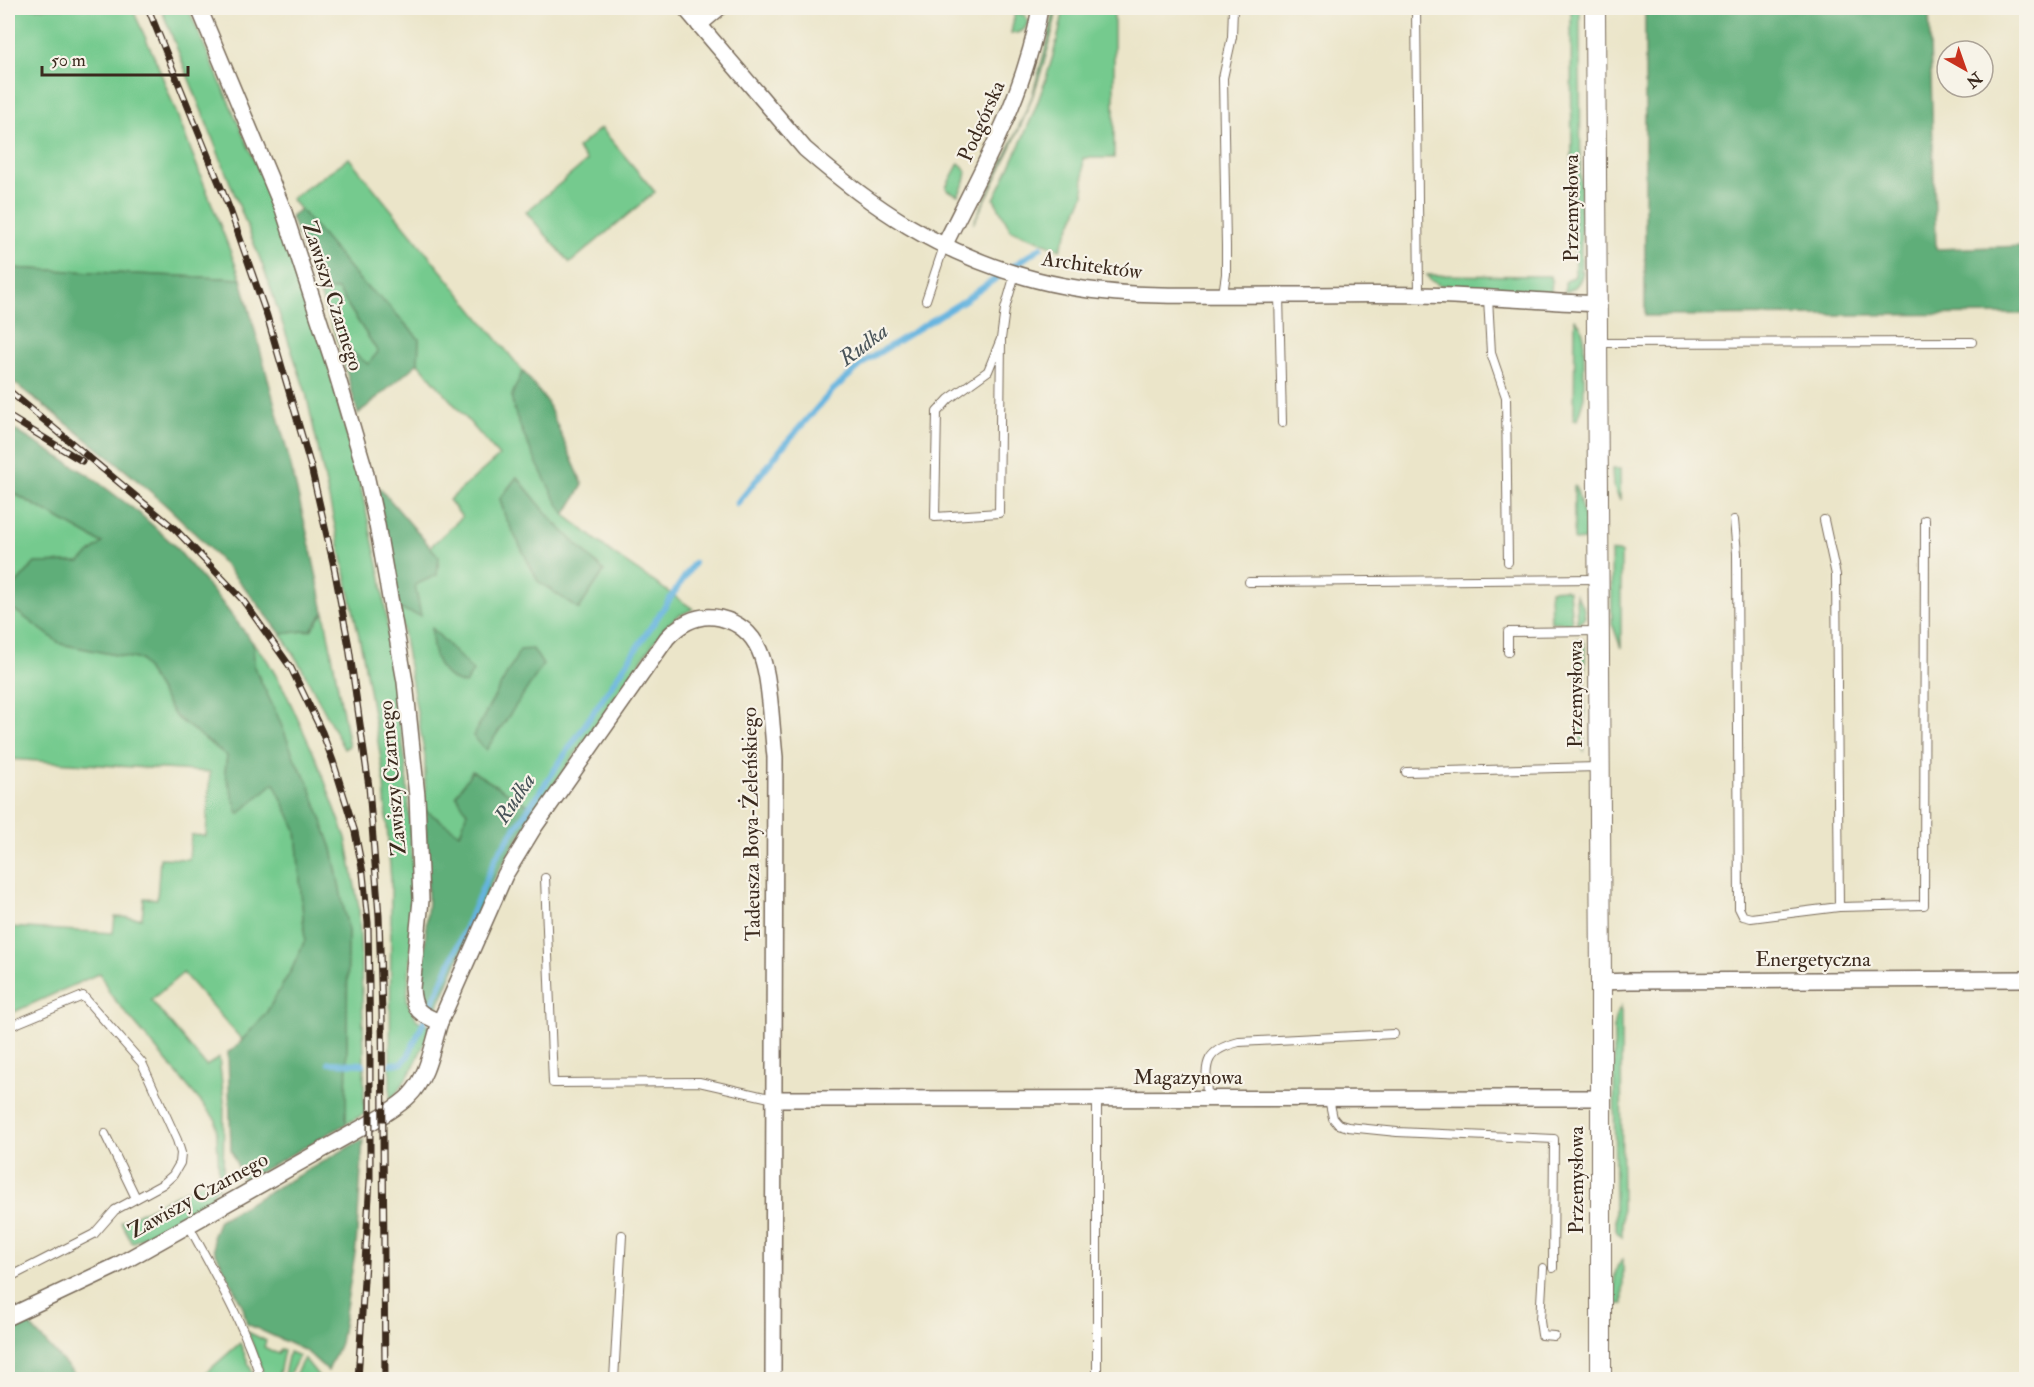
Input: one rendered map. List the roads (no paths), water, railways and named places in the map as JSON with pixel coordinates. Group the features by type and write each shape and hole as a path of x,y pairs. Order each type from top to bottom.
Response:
{"street":[{"name":"Zawiszy Czarnego","path":"8,1317 116,1266 370,1123 408,1097 423,1076 438,1021 420,1014 412,1000 421,900 417,796 405,682 365,470 334,364 267,167 198,8"},
{"name":"Architektów","path":"685,8 805,149 885,212 914,231 994,267 1071,287 1120,293 1419,295 1596,304"},
{"path":"699,25 719,8"},
{"name":"Podgórska","path":"944,246 997,142 1012,106 1025,73 1036,34 1040,8"},
{"name":"Przemysłowa","path":"1595,8 1601,1380"},
{"name":"Tadeusza Boya-Żeleńskiego","path":"438,1021 505,875 533,829 667,638 685,622 707,616 733,623 751,637 765,662 775,758 773,1380"},
{"name":"Energetyczna","path":"1601,982 2026,979"},
{"name":"Magazynowa","path":"775,1099 1600,1098"}],"lane":[{"path":"1223,294 1226,255 1223,78 1232,37 1233,8"},
{"path":"1416,8 1419,295"},
{"path":"926,300 944,246"},
{"path":"1001,339 988,371 949,399 937,412 935,517 999,513 1001,339 1005,309 1022,276"},
{"path":"1279,294 1282,423"},
{"path":"1488,298 1491,353 1506,397 1508,562"},
{"path":"1596,343 1972,342"},
{"path":"1734,520 1737,553 1739,908 1743,916 1751,918 1839,907 1924,905 1925,520"},
{"path":"1824,520 1836,575 1839,907"},
{"path":"1249,582 1598,579"},
{"path":"1508,652 1508,632 1598,631"},
{"path":"1406,772 1599,767"},
{"path":"545,878 553,1083 699,1082 775,1099"},
{"path":"8,1027 84,996 142,1063 181,1153 180,1163 173,1175 163,1184 115,1210 94,1234 8,1278"},
{"path":"1207,1098 1206,1073 1209,1061 1212,1054 1223,1046 1239,1041 1394,1034"},
{"path":"1097,1098 1097,1380"},
{"path":"1329,1099 1333,1118 1338,1124 1348,1127 1397,1132 1554,1139 1553,1268"},
{"path":"105,1134 136,1198"},
{"path":"188,1224 242,1326 253,1351 261,1380"},
{"path":"614,1380 622,1235"},
{"path":"1543,1268 1540,1321 1542,1335 1554,1336"}],"waterway":[{"name":"Rudka","path":"737,504 785,444 833,390 867,360 965,300 1041,247"},
{"name":"Rudka","path":"391,1064 402,1063 408,1056 496,857 694,563"},
{"name":"Rudka","path":"329,1063 363,1064"}],"railway":[{"path":"148,8 230,210 267,316 311,467 333,562 349,647 369,787 379,916 385,1380"},
{"path":"8,390 175,529 242,599 291,668 322,732 333,761 355,832 363,873 368,923 370,1179 358,1380"},
{"path":"8,416 82,461"}]}
